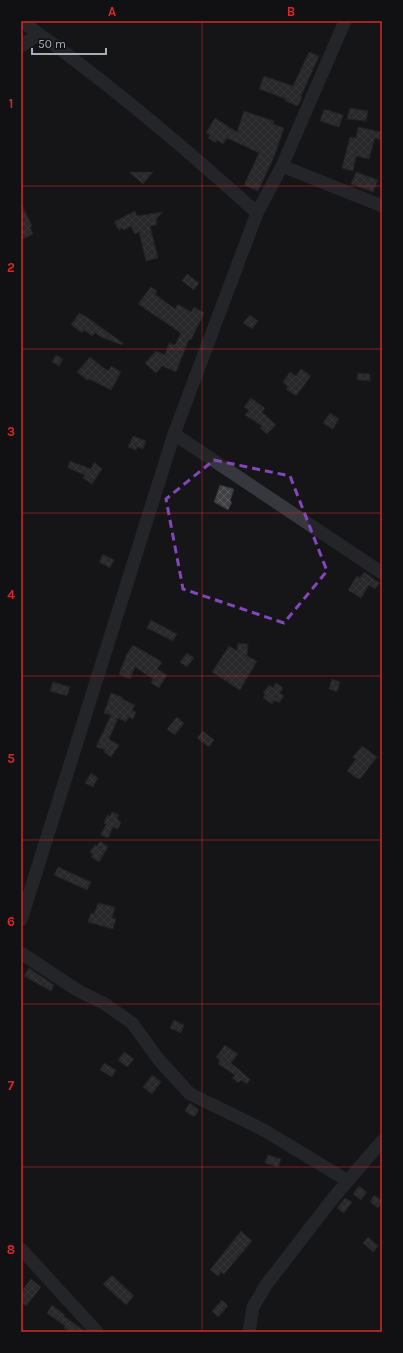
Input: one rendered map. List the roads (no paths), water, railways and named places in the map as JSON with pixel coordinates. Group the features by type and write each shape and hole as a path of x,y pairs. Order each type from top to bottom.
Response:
{"street":[{"path":"21,21 85,68 191,154 257,213"},
{"path":"21,920 174,434 257,213 282,166 345,21"},
{"path":"21,46 40,34"},
{"path":"282,166 382,206"},
{"path":"174,434 382,573"},
{"path":"21,953 77,990 105,1004 132,1023 159,1060 190,1094 262,1128 348,1181"},
{"path":"249,1332 253,1307 266,1285 348,1181 382,1141"},
{"path":"21,1249 96,1332"}]}
